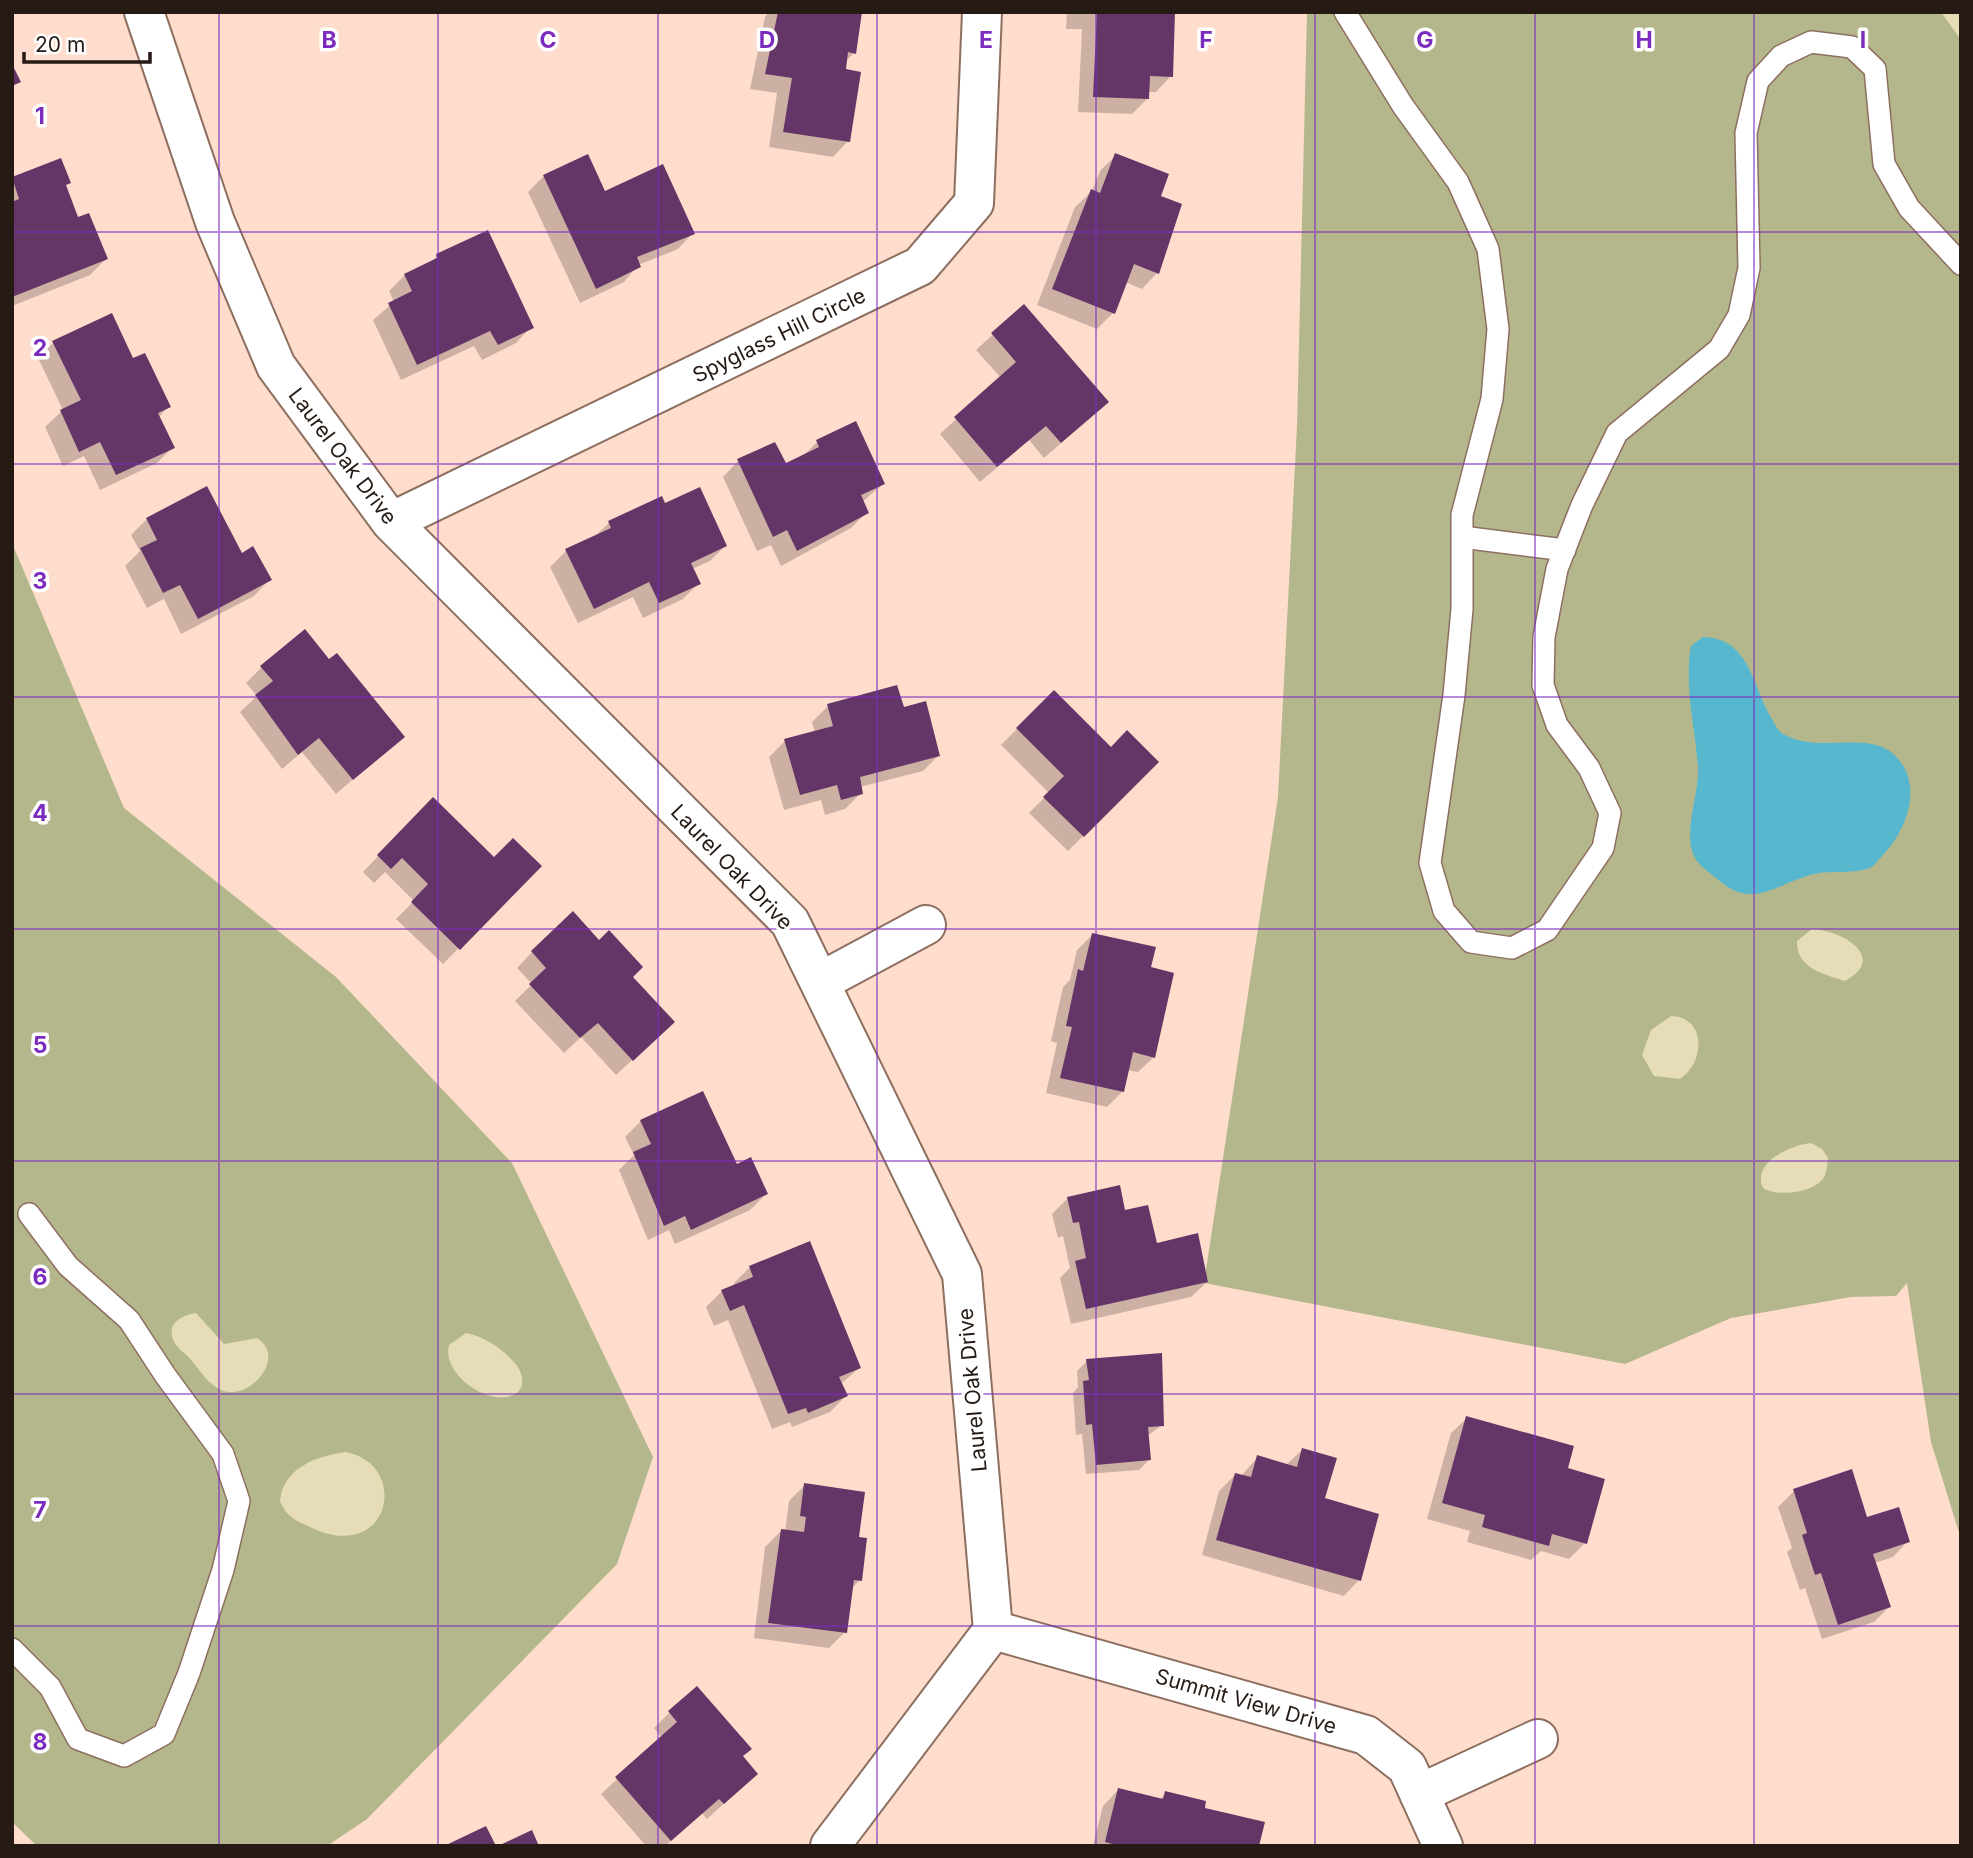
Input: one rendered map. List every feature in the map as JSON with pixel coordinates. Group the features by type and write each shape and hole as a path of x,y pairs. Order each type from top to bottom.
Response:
{"street":[{"name":"Laurel Oak Drive","path":"144,12 215,222 276,366 391,522 790,922 962,1274 993,1630"},
{"name":"Spyglass Hill Circle","path":"391,522 920,266 974,204 982,12"},
{"path":"820,982 926,925"},
{"path":"830,1846 993,1630"},
{"name":"Summit View Drive","path":"993,1630 1366,1735 1407,1767 1443,1846"},
{"path":"1419,1794 1538,1739"}],"lane":[{"path":"1345,12 1403,106 1458,182 1488,249 1498,329 1492,400 1462,515 1462,609 1457,670 1430,863 1444,911 1471,942 1512,948 1547,930 1602,848 1610,813 1589,768 1557,725 1543,685 1544,636 1557,569 1582,505 1617,433 1719,349 1739,315 1749,268 1746,133 1758,81 1781,56 1811,42 1852,47 1875,69 1884,164 1909,208 1961,264"},
{"path":"1462,537 1565,550"},
{"path":"12,1648 50,1687 78,1739 124,1756 164,1734 189,1673 223,1570 239,1501 223,1454 165,1375 129,1320 68,1266 29,1214"}],"green space":[{"path":"1307,12 1961,12 1961,1539 1931,1442 1907,1283 1896,1296 1851,1297 1731,1318 1625,1364 1204,1283 1278,797 1297,426"},
{"path":"12,543 124,808 336,977 512,1163 653,1457 617,1564 367,1819 327,1846 37,1846 12,1822"}],"sand":[{"path":"1941,12 1961,12 1961,40"},
{"path":"1812,929 1836,934 1856,946 1862,954 1862,963 1857,972 1845,981 1806,964 1801,958 1797,941"},
{"path":"1671,1016 1683,1018 1691,1024 1698,1042 1694,1063 1680,1079 1654,1076 1642,1055 1651,1030"},
{"path":"1811,1143 1822,1149 1828,1158 1822,1180 1802,1191 1784,1193 1763,1188 1763,1170 1775,1156"},
{"path":"196,1313 224,1344 257,1338 266,1347 266,1367 251,1385 241,1391 219,1389 175,1343 172,1331 175,1323 182,1317"},
{"path":"466,1333 492,1343 513,1361 522,1377 518,1392 506,1397 485,1394 457,1374 448,1355 449,1345"},
{"path":"346,1452 366,1460 379,1474 384,1491 383,1508 374,1523 359,1533 339,1536 312,1528 289,1515 280,1501 282,1490 294,1472 323,1457"}],"water":[{"path":"1703,637 1719,639 1740,655 1748,666 1772,719 1783,734 1815,743 1875,745 1888,750 1899,760 1910,784 1908,810 1898,835 1871,867 1814,874 1753,894 1729,888 1697,861 1690,840 1698,767 1689,661 1691,646"}],"building":[{"path":"778,12 862,12 856,54 848,52 846,69 861,72 850,142 783,132 792,78 765,74"},
{"path":"1097,12 1175,12 1173,77 1150,76 1149,99 1093,97"},
{"path":"12,64 21,82 12,86"},
{"path":"1115,153 1169,174 1161,196 1182,204 1159,274 1134,264 1115,314 1052,289 1091,189 1100,193"},
{"path":"588,154 605,191 663,164 695,234 637,257 641,267 596,289 543,175"},
{"path":"61,158 71,183 66,185 78,217 89,213 108,259 12,297 12,202 19,199 12,177"},
{"path":"488,230 534,328 498,345 490,331 417,365 388,303 412,291 404,274 437,258 436,254"},
{"path":"1024,304 1109,402 1061,443 1046,426 997,467 954,417 1016,362 991,333"},
{"path":"112,313 133,358 145,353 171,407 158,413 175,448 116,475 100,442 79,452 60,410 81,400 52,341"},
{"path":"856,421 885,484 861,495 869,513 797,551 787,530 773,537 737,459 775,442 786,463 819,447 816,440"},
{"path":"207,486 242,553 253,546 272,580 198,619 180,585 163,593 140,548 157,540 146,518"},
{"path":"700,487 727,546 691,563 701,584 659,603 649,582 594,609 565,549 611,528 608,521 662,496 665,503"},
{"path":"305,629 329,659 337,653 405,737 353,780 319,738 298,755 255,695 273,681 260,666"},
{"path":"897,685 904,707 926,701 940,756 860,777 863,794 841,800 837,785 800,795 784,739 833,726 827,704"},
{"path":"1054,690 1111,747 1127,730 1159,762 1084,837 1043,797 1064,776 1016,728"},
{"path":"433,797 494,857 513,838 542,866 460,950 411,902 428,884 402,858 391,869 377,855"},
{"path":"573,911 599,940 609,930 643,967 633,977 675,1022 633,1061 598,1023 580,1038 529,984 546,968 531,951"},
{"path":"1092,933 1156,947 1151,967 1174,973 1155,1058 1133,1052 1124,1092 1060,1078 1072,1027 1066,1026 1078,969 1083,971"},
{"path":"703,1091 737,1164 751,1157 768,1194 691,1230 685,1216 664,1226 633,1152 651,1144 640,1120"},
{"path":"1120,1185 1125,1210 1148,1205 1157,1243 1198,1233 1208,1282 1086,1309 1075,1261 1086,1258 1079,1222 1073,1223 1067,1197"},
{"path":"810,1241 861,1368 839,1377 848,1396 808,1413 806,1408 788,1414 744,1305 730,1311 721,1290 753,1277 749,1266"},
{"path":"1162,1353 1164,1426 1148,1427 1151,1460 1096,1465 1092,1424 1086,1425 1083,1381 1089,1380 1086,1359"},
{"path":"1466,1416 1574,1446 1568,1468 1605,1479 1587,1544 1552,1534 1549,1546 1482,1527 1485,1515 1442,1503"},
{"path":"1302,1448 1337,1458 1325,1498 1379,1514 1361,1581 1216,1540 1235,1473 1251,1477 1257,1455 1297,1467"},
{"path":"1852,1469 1867,1517 1899,1507 1910,1542 1873,1554 1891,1607 1838,1625 1821,1573 1815,1575 1802,1535 1807,1533 1793,1489"},
{"path":"804,1483 865,1492 859,1537 867,1538 862,1581 854,1580 847,1633 768,1623 781,1529 804,1532 806,1517 800,1516"},
{"path":"697,1686 752,1749 743,1756 758,1774 724,1804 719,1799 671,1841 615,1777 677,1722 668,1711"},
{"path":"1118,1788 1163,1799 1165,1791 1206,1801 1205,1808 1265,1822 1259,1846 1120,1846 1105,1842"},
{"path":"486,1826 496,1846 444,1846"},
{"path":"532,1830 539,1846 498,1846"}]}
